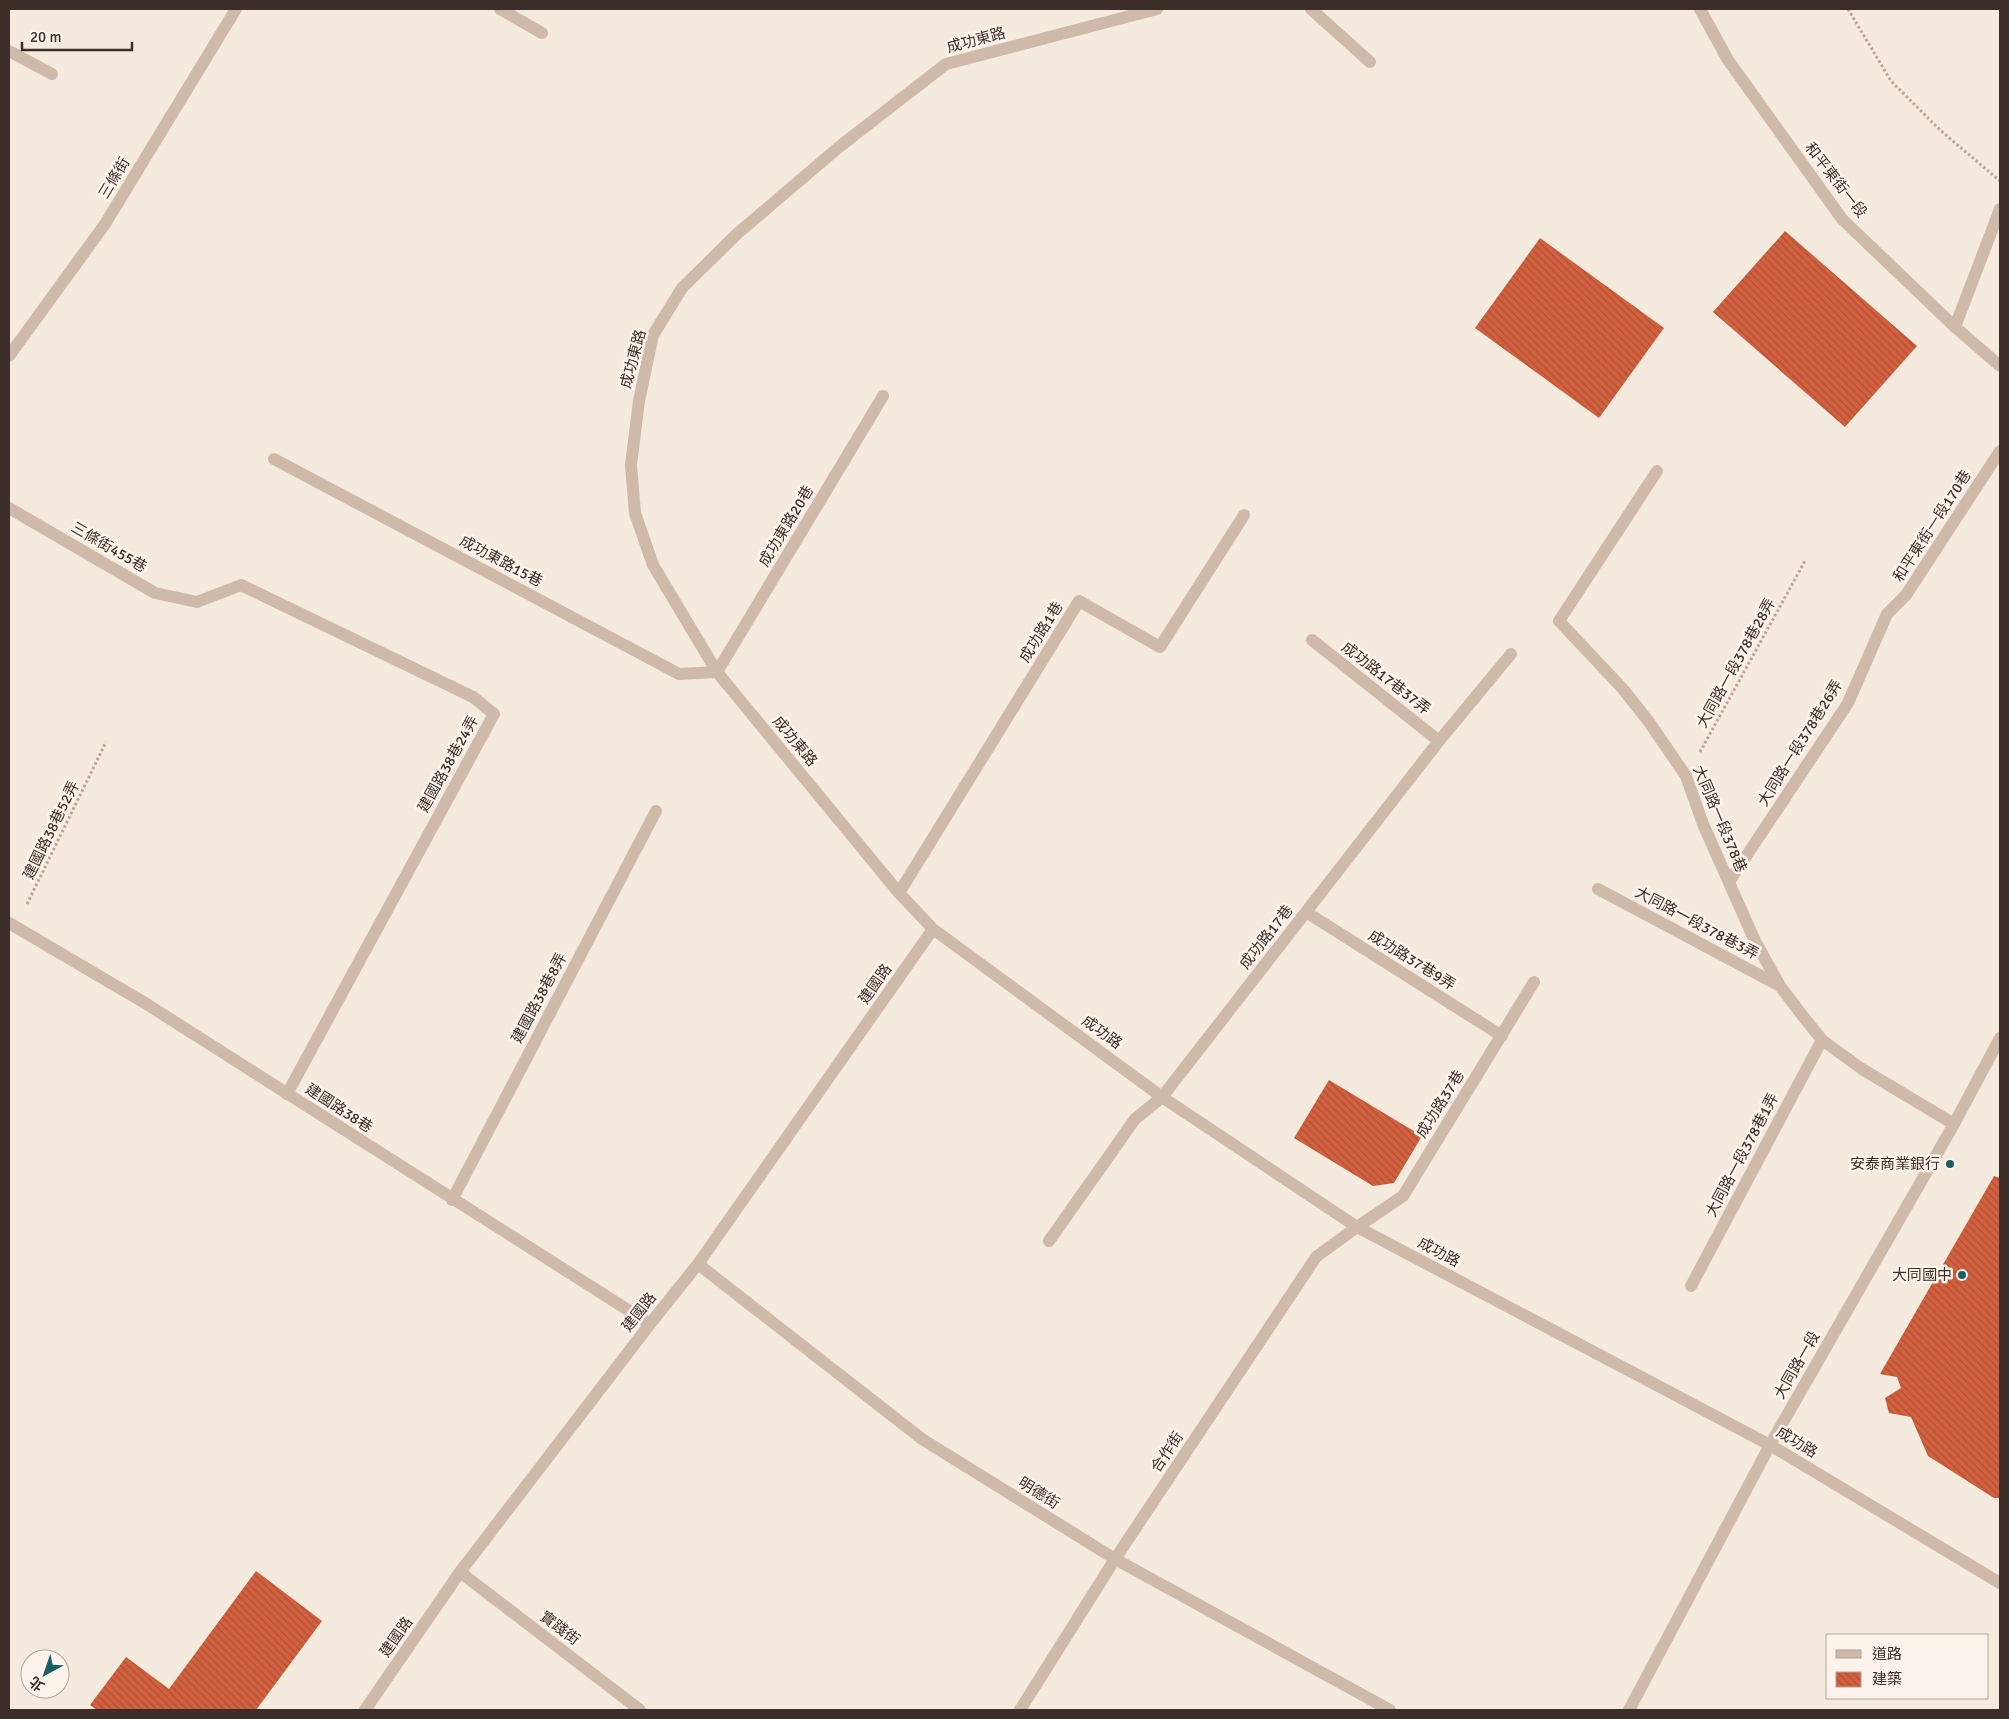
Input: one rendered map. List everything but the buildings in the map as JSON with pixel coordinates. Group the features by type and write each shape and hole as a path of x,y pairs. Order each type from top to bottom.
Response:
{"street":[{"name":"三條街","path":"9,356 105,224 236,9"},
{"path":"500,9 542,34"},
{"name":"成功東路","path":"899,893 717,672 653,565 635,513 631,465 639,401 654,334 682,288 738,233 839,146 946,64 1157,9"},
{"path":"1310,9 1370,62"},
{"name":"和平東街一段","path":"1700,9 1728,60 1842,219 1955,327 2000,366"},
{"path":"9,51 52,74"},
{"path":"1955,327 2000,210"},
{"name":"成功東路20巷","path":"717,672 883,396"},
{"name":"和平東街一段170巷","path":"1887,614 1906,595 2000,451"},
{"name":"成功東路15巷","path":"274,459 680,674 717,672"},
{"name":"大同路一段378巷","path":"1657,471 1559,620 1623,689 1649,722 1686,776 1703,824 1756,941 1780,986 1822,1040 1862,1069 1954,1124"},
{"name":"三條街455巷","path":"9,508 155,593 197,602"},
{"name":"成功路1巷","path":"899,893 1079,601 1160,648 1244,515"},
{"name":"建國路38巷24弄","path":"197,602 240,585 473,696 494,714 287,1094"},
{"name":"大同路一段378巷26弄","path":"1729,882 1848,703 1887,614"},
{"name":"成功路17巷37弄","path":"1312,640 1439,741"},
{"name":"成功路17巷","path":"1049,1241 1135,1119 1162,1097 1439,741 1511,654"},
{"name":"建國路38巷8弄","path":"452,1200 656,811"},
{"name":"大同路一段378巷3弄","path":"1598,889 1780,986"},
{"name":"成功路","path":"899,893 933,929 1162,1097 1357,1227 1770,1445 2000,1583"},
{"name":"成功路37巷9弄","path":"1306,912 1502,1036"},
{"name":"建國路38巷","path":"12,925 145,1003 452,1200 650,1324"},
{"name":"建國路","path":"365,1710 460,1572 698,1264 933,929"},
{"name":"成功路37巷","path":"1357,1227 1403,1196 1534,982"},
{"name":"大同路一段","path":"1628,1710 1770,1445 1954,1124 2000,1038"},
{"name":"大同路一段378巷1弄","path":"1691,1286 1822,1040"},
{"name":"合作街","path":"1020,1710 1115,1559 1316,1257 1357,1227"},
{"name":"明德街","path":"698,1264 922,1439 1115,1559 1390,1710"},
{"name":"實踐街","path":"460,1572 640,1710"}],"path":[{"path":"1848,9 1890,81 1940,130 2000,180"},
{"name":"大同路一段378巷28弄","path":"1686,776 1805,561"},
{"name":"建國路38巷52弄","path":"12,925 106,742"}],"place":[{"name":"安泰商業銀行","path":"1950,1164"},
{"name":"大同國中","path":"1962,1275"}]}
